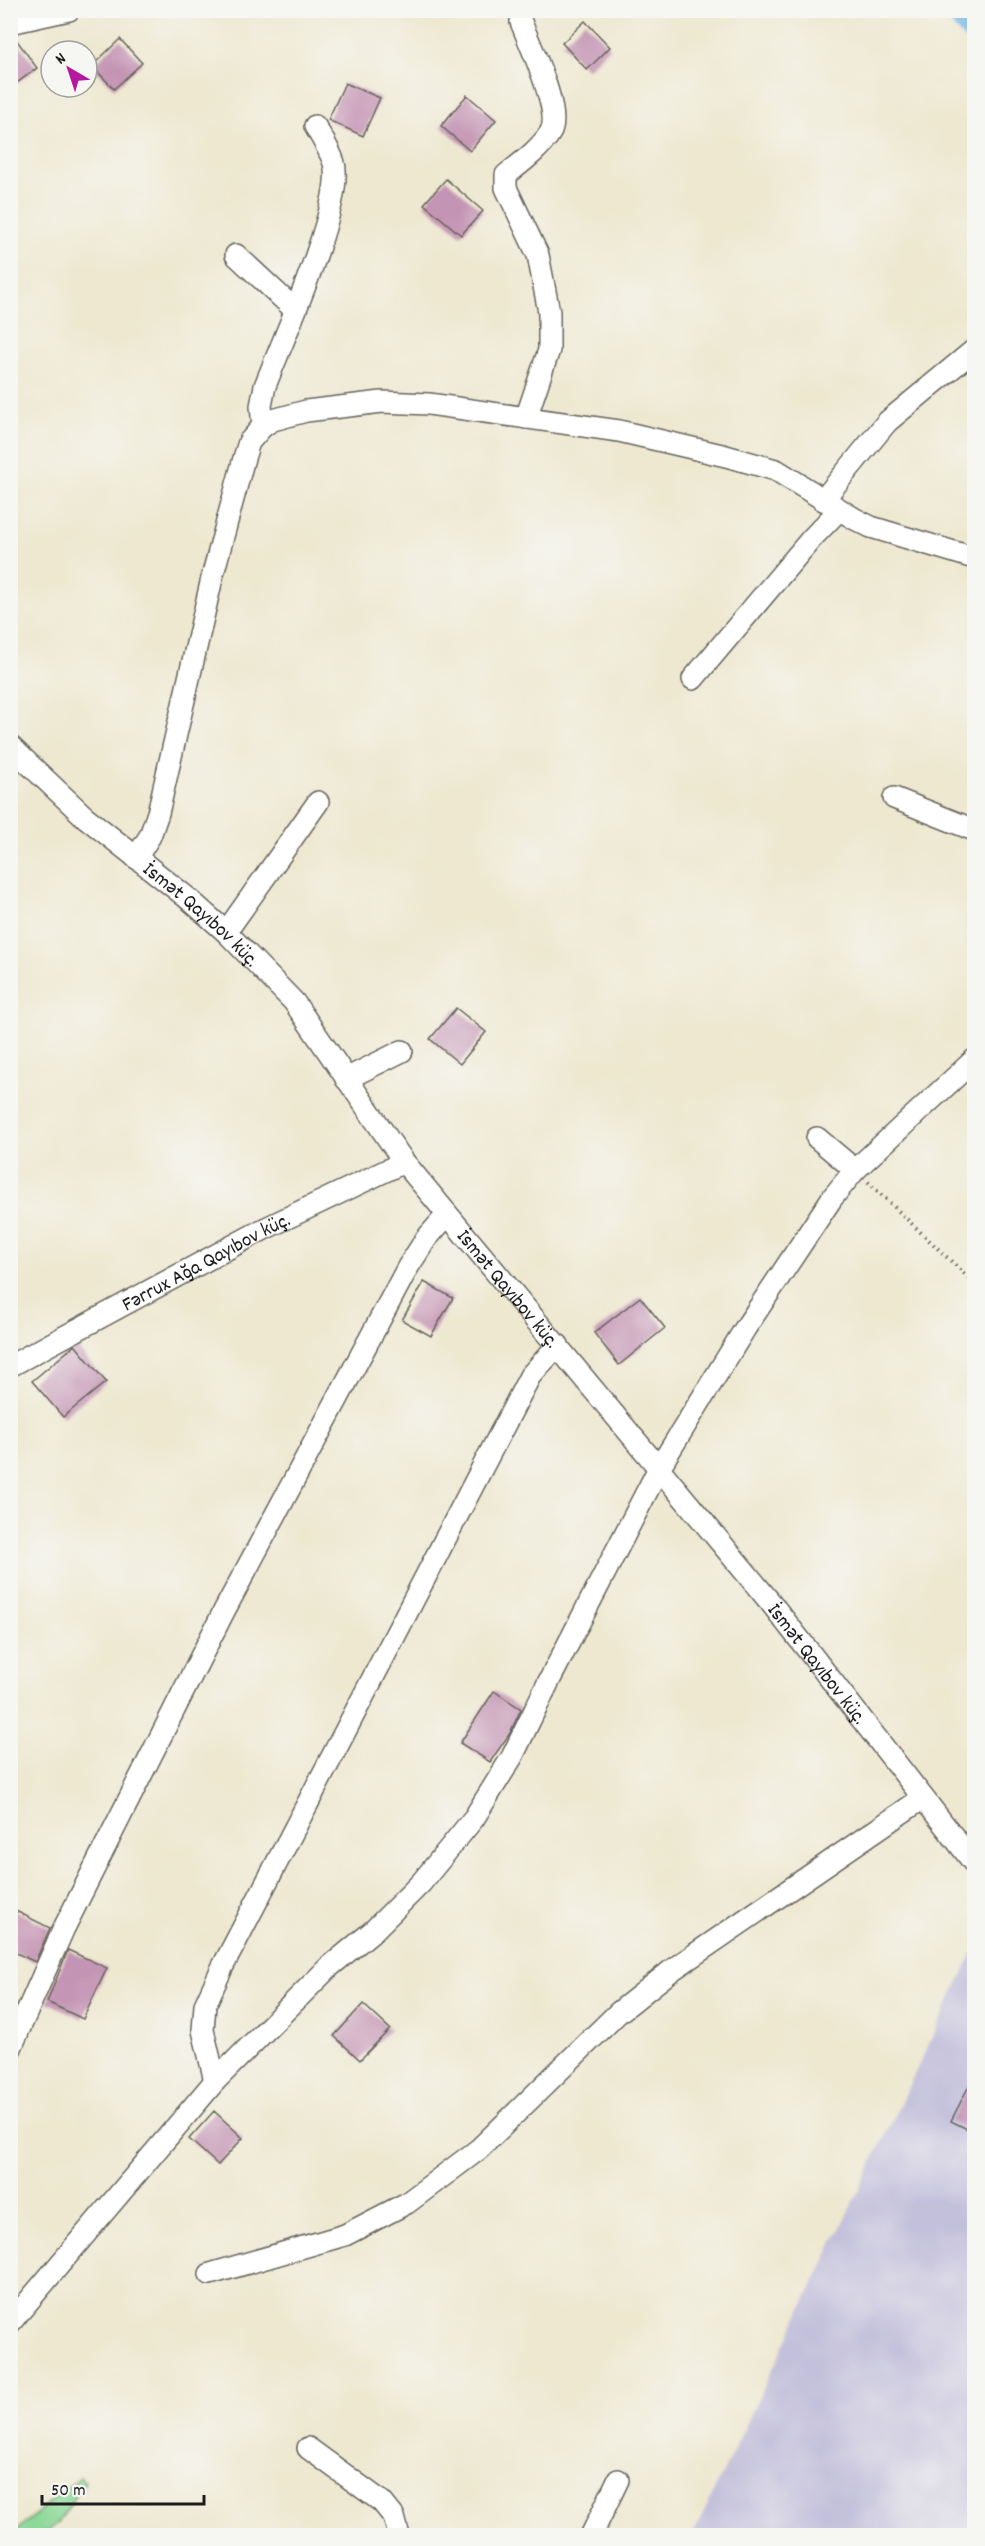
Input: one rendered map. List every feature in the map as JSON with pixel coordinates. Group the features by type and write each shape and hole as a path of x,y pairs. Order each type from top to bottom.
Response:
{"street":[{"path":"10,23 69,10"},
{"path":"521,22 552,105 554,121 551,132 506,176 506,188 538,255 549,312 549,350 526,418"},
{"path":"263,426 261,406 265,386 328,221 335,185 334,163 315,126"},
{"path":"236,255 294,309"},
{"path":"693,679 812,538 831,505 887,422 975,350"},
{"path":"136,858 150,836 158,813 213,574 249,442 263,426 273,420 306,411 382,402 429,404 619,431 776,470 831,505 871,526 975,558"},
{"name":"İsmət Qayıbov küç.","path":"10,746 84,816 190,900 226,932 294,1002 404,1162 771,1603 975,1863"},
{"path":"894,798 975,830"},
{"path":"226,932 318,802"},
{"path":"346,1079 402,1051"},
{"path":"10,2323 215,2081 328,1968 374,1930 421,1882 474,1818 512,1757 659,1468 746,1328 832,1198 855,1170 975,1060"},
{"path":"817,1138 855,1170"},
{"name":"Fərrux Ağa Qayıbov küç.","path":"10,1366 264,1229 404,1162"},
{"path":"10,2050 64,1928 224,1613 408,1267 426,1239 447,1215"},
{"path":"215,2081 203,2030 206,2005 222,1968 530,1376 558,1345"},
{"path":"210,2274 345,2235 407,2203 479,2149 618,2013 672,1970 923,1798"},
{"path":"308,2448 382,2502 394,2517 399,2535"},
{"path":"591,2535 618,2480"}],"path":[{"path":"855,1170 975,1283"}],"shaded area":[{"path":"974,1950 974,2535 693,2535"}],"green space":[{"path":"80,2477 85,2482 58,2523 43,2535 11,2535"}],"building":[{"path":"585,21 610,47 587,70 562,43"},
{"path":"10,35 13,35 37,68 10,88"},
{"path":"120,39 142,63 114,89 99,73 99,59"},
{"path":"345,83 380,98 363,136 328,120"},
{"path":"467,95 496,120 470,151 441,126"},
{"path":"446,179 483,211 461,235 424,204"},
{"path":"456,1008 486,1032 460,1064 430,1039"},
{"path":"424,1282 453,1298 431,1336 402,1320"},
{"path":"640,1297 665,1328 619,1365 594,1333"},
{"path":"75,1345 106,1382 63,1417 32,1381"},
{"path":"494,1691 521,1709 510,1733 490,1762 460,1743"},
{"path":"10,1908 50,1928 35,1962 10,1950"},
{"path":"68,1950 107,1968 83,2019 47,2002"},
{"path":"363,2004 390,2029 360,2060 334,2036"},
{"path":"975,2074 975,2133 951,2121"},
{"path":"214,2111 243,2138 218,2165 189,2139"}],"waterway":[{"path":"953,10 974,34"}]}
